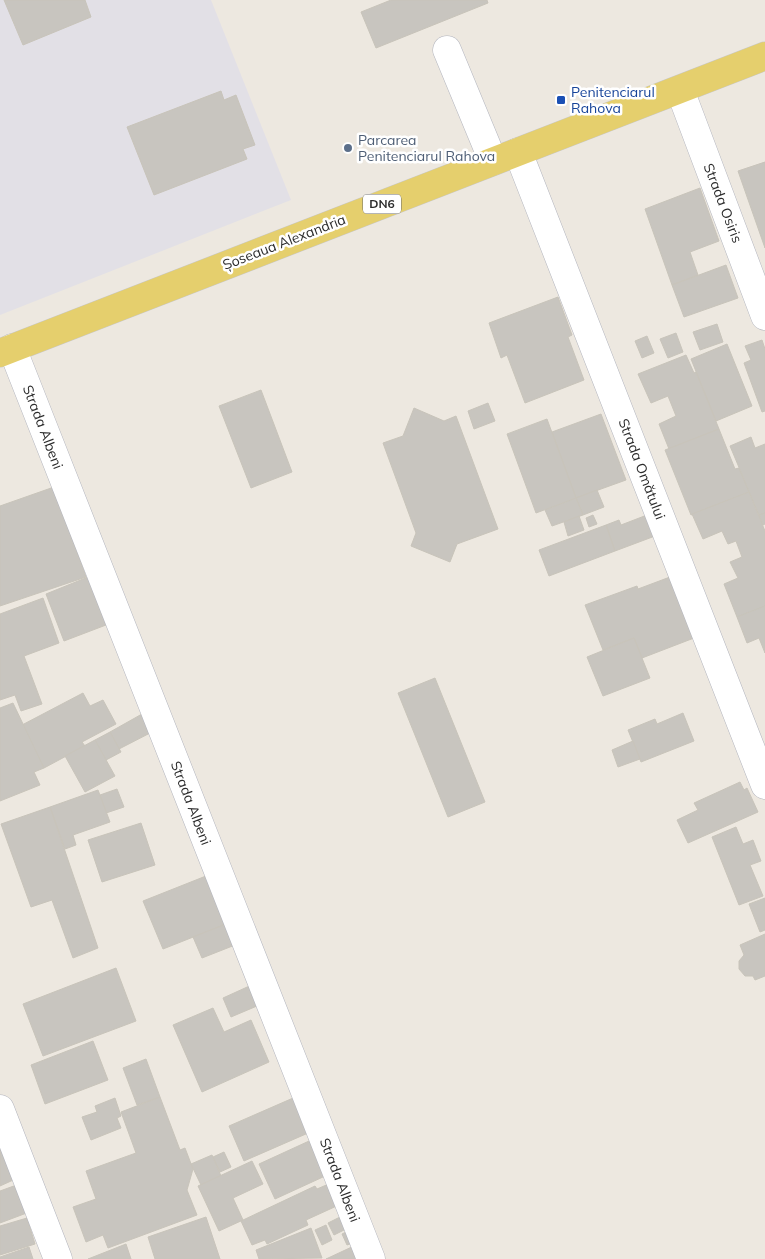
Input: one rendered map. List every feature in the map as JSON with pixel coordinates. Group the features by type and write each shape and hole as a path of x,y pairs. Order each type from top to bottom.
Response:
{"main road":[{"name":"Șoseaua Alexandria","path":"6,350 765,56"}],"street":[{"path":"448,50 493,161"},
{"name":"Strada Osiris","path":"680,90 765,316"},
{"name":"Strada Omătului","path":"518,152 765,786"},
{"name":"Strada Albeni","path":"6,350 371,1259"},
{"path":"0,1110 58,1259"}],"shaded area":[{"path":"0,0 211,0 291,200 0,315"}],"building":[{"path":"4,0 85,0 91,17 23,45"},
{"path":"391,0 487,0 488,3 376,48 361,12"},
{"path":"221,91 224,100 236,95 255,145 243,149 247,159 154,195 127,127"},
{"path":"765,162 765,248 738,171"},
{"path":"700,188 719,241 690,252 698,275 672,285 645,209"},
{"path":"726,265 738,298 684,317 672,285"},
{"path":"558,297 572,335 568,337 584,380 525,403 507,355 501,358 489,323"},
{"path":"717,324 723,342 700,350 693,332"},
{"path":"676,333 683,352 668,358 660,339"},
{"path":"647,336 654,353 642,358 635,341"},
{"path":"762,340 765,349 765,411 762,412 744,363 751,360 745,346"},
{"path":"727,344 752,406 716,421 691,359"},
{"path":"686,355 694,373 696,372 719,429 669,449 659,424 676,416 668,396 651,403 638,374"},
{"path":"261,390 292,472 251,488 219,406"},
{"path":"488,403 495,421 474,429 468,411"},
{"path":"414,408 444,421 456,416 498,529 457,544 450,562 411,546 416,533 383,443 403,436"},
{"path":"601,414 626,480 576,498 552,432"},
{"path":"547,419 576,498 536,513 507,434"},
{"path":"719,429 735,469 739,468 749,492 691,515 665,450"},
{"path":"751,437 755,448 765,444 765,513 759,515 730,446"},
{"path":"54,487 86,577 0,606 0,506"},
{"path":"597,490 604,507 583,515 576,498"},
{"path":"749,492 765,531 765,606 737,617 724,584 738,578 730,562 742,557 736,541 728,544 722,531 703,539 692,514"},
{"path":"576,498 583,515 552,526 545,510"},
{"path":"765,513 765,524 763,525 759,515"},
{"path":"593,515 597,524 589,527 586,518"},
{"path":"647,515 655,536 615,551 606,525 619,520 621,525"},
{"path":"579,516 584,530 568,536 564,522"},
{"path":"606,525 615,551 549,576 539,550"},
{"path":"88,577 106,625 64,641 46,594"},
{"path":"670,577 694,638 642,658 634,638 603,650 585,605 637,586 638,589"},
{"path":"43,598 59,643 24,656 42,704 21,711 15,695 0,700 0,614"},
{"path":"765,606 765,653 759,638 747,643 737,617"},
{"path":"634,638 650,678 603,696 587,657"},
{"path":"435,678 485,802 448,817 398,693"},
{"path":"83,693 90,706 103,700 116,724 82,742 85,746 44,768 22,725"},
{"path":"13,703 44,768 34,772 40,785 0,801 0,708"},
{"path":"683,713 694,741 641,762 628,730 655,719 657,724"},
{"path":"142,714 152,732 119,749 110,732"},
{"path":"110,732 121,752 106,760 95,740"},
{"path":"95,740 115,776 85,792 65,756"},
{"path":"633,741 640,759 618,767 612,750"},
{"path":"740,782 744,790 747,788 758,812 688,843 677,820 698,810 694,803"},
{"path":"117,789 124,807 106,813 100,795"},
{"path":"98,790 110,822 73,835 76,845 65,849 50,807"},
{"path":"50,807 98,948 73,958 52,900 31,907 1,824"},
{"path":"141,823 155,865 102,882 88,840"},
{"path":"736,827 743,844 753,840 761,861 750,865 763,896 739,905 712,837"},
{"path":"206,876 226,924 163,949 143,901"},
{"path":"765,898 765,930 760,932 749,904"},
{"path":"226,924 235,945 202,958 193,937"},
{"path":"765,934 765,976 755,980 753,976 745,976 739,969 739,961 744,955 740,945"},
{"path":"116,968 136,1021 43,1056 23,1004"},
{"path":"256,983 264,1003 231,1017 223,998"},
{"path":"213,1008 224,1032 251,1020 269,1062 202,1092 173,1025"},
{"path":"93,1041 108,1080 45,1104 31,1065"},
{"path":"146,1059 160,1097 137,1105 123,1068"},
{"path":"300,1095 315,1130 244,1161 229,1126"},
{"path":"160,1097 180,1150 185,1148 193,1169 187,1190 197,1215 108,1248 103,1235 86,1242 73,1207 96,1199 86,1171 136,1153 121,1112"},
{"path":"115,1098 121,1116 117,1118 121,1128 91,1140 82,1117 97,1112 95,1106"},
{"path":"320,1136 336,1171 275,1199 259,1164"},
{"path":"0,1139 22,1176 0,1186"},
{"path":"224,1152 231,1167 220,1172 213,1157"},
{"path":"212,1155 221,1176 201,1185 191,1164"},
{"path":"252,1161 263,1184 233,1198 243,1220 219,1231 198,1186"},
{"path":"22,1183 32,1211 0,1223 0,1191"},
{"path":"331,1183 341,1204 306,1220 308,1225 267,1244 265,1240 252,1245 241,1221 315,1186 317,1189"},
{"path":"346,1214 352,1226 334,1235 328,1223"},
{"path":"206,1217 220,1259 155,1259 148,1237"},
{"path":"27,1218 35,1244 0,1255 0,1226"},
{"path":"326,1225 332,1240 322,1245 315,1230"},
{"path":"311,1228 322,1258 259,1259 256,1250"},
{"path":"354,1228 360,1240 347,1245 342,1234"},
{"path":"126,1244 131,1259 88,1259"},
{"path":"356,1245 362,1259 326,1259"},
{"path":"29,1247 33,1259 0,1259 0,1257"}],"place":[{"name":"Penitenciarul Rahova","path":"561,100"},
{"name":"Parcarea Penitenciarul Rahova","path":"348,148"}]}
